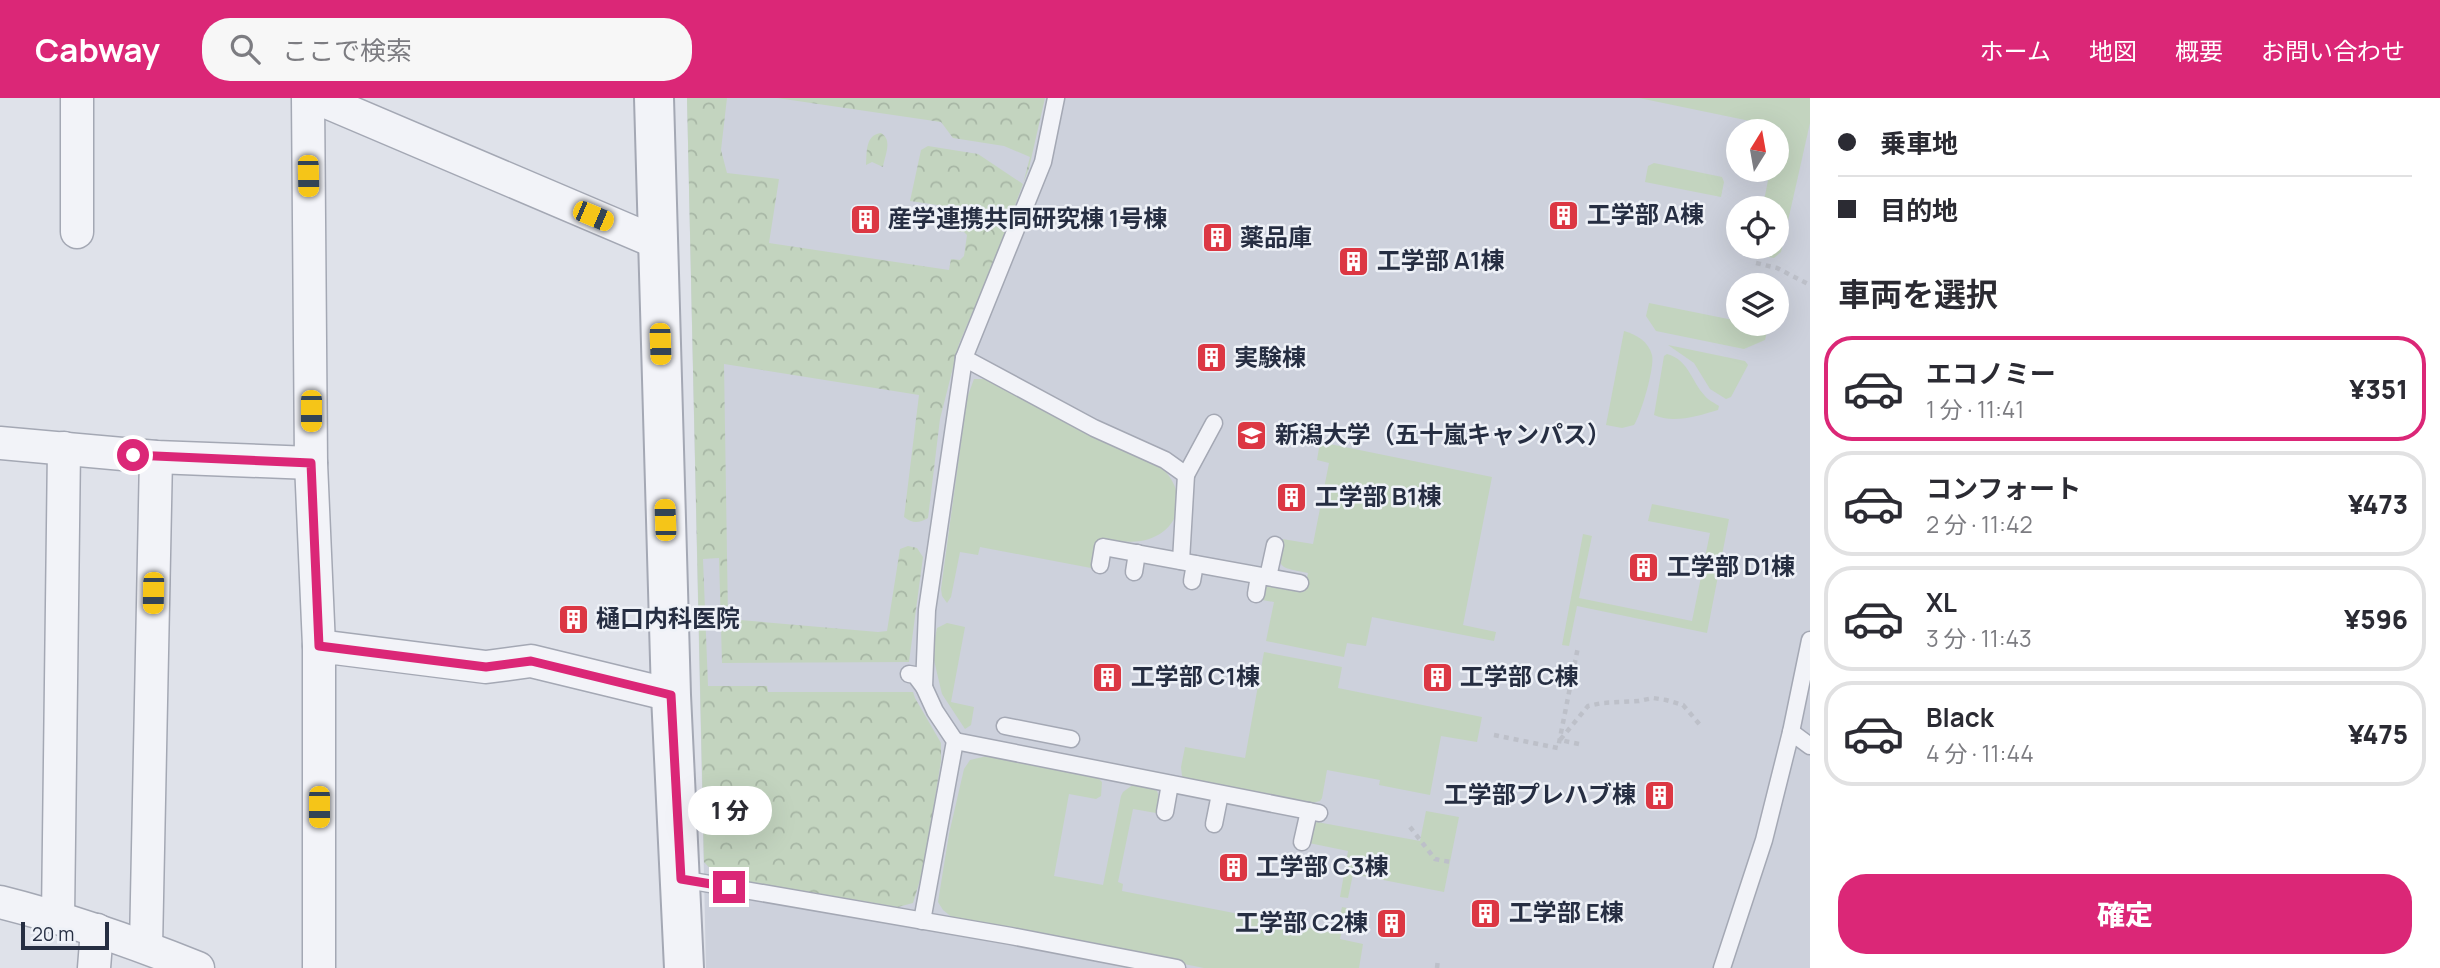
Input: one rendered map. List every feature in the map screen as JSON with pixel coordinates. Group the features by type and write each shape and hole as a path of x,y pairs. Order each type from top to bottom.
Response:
{"street":[{"path":"77,98 77,232"},
{"path":"308,98 311,463 319,646 319,968"},
{"path":"317,98 658,243"},
{"path":"654,98 671,695 684,968"},
{"path":"0,443 156,457 311,463"},
{"path":"58,917 64,449"},
{"path":"146,947 156,457"},
{"path":"319,646 486,667 531,661 671,695"},
{"path":"0,902 58,917 198,968"},
{"path":"94,968 97,930"}],"lane":[{"path":"924,687 926,610 964,358 1043,162 1056,98"},
{"path":"964,358 1094,428 1165,460 1186,475"},
{"path":"1192,581 1188,562 1186,475 1214,423"},
{"path":"1256,594 1275,545"},
{"path":"1100,565 1103,547 1300,583"},
{"path":"1134,572 1137,553"},
{"path":"1721,968 1764,840 1791,732 1810,639"},
{"path":"909,674 915,675 924,687 935,711 955,741 922,921"},
{"path":"1005,726 1073,732 1067,763"},
{"path":"1791,732 1810,746"},
{"path":"955,741 1314,812 1302,842"},
{"path":"1165,812 1170,784"},
{"path":"1214,824 1220,794"},
{"path":"681,879 1177,968"}],"path":[{"path":"1756,263 1777,268 1810,285"},
{"path":"1494,735 1558,748 1578,647"},
{"path":"1560,740 1588,706 1602,703 1653,698 1666,700 1683,705 1701,726"},
{"path":"1560,740 1579,744"},
{"path":"1410,827 1435,859 1450,862"},
{"path":"1437,968 1438,959"}],"shaded area":[{"name":"新潟大学（五十嵐キャンパス）","path":"687,98 1810,98 1810,968 706,968"}],"green space":[{"path":"687,98 727,98 721,150 727,173 779,179 769,243 949,270 951,259 960,260 964,256 967,235 955,231 958,208 910,201 921,150 928,146 978,154 1023,184 959,344 940,419 928,518 916,522 904,517 919,395 724,364 728,619 887,631 900,549 908,546 917,548 923,557 909,662 722,663 719,558 703,559 708,686 767,686 768,692 913,692 941,743 941,761 924,867 913,903 898,907 718,877 704,862"},
{"path":"777,98 1045,98 1029,168 1023,184 1030,157 1004,146 953,138 941,122"},
{"path":"1639,98 1810,98 1810,123 1789,216 1789,196 1765,196 1768,182 1789,182 1789,119 1740,119"},
{"path":"881,133 887,140 883,167 872,162 866,165 869,141"},
{"path":"1654,163 1722,177 1724,182 1721,197 1645,182 1648,166"},
{"path":"1649,303 1726,319 1726,336 1766,336 1765,340 1744,349 1656,331 1646,316"},
{"path":"1624,331 1645,342 1652,361 1647,390 1637,419 1634,425 1622,428 1606,425"},
{"path":"1668,345 1745,361 1748,365 1731,397 1726,399 1710,389 1694,363"},
{"path":"1667,354 1685,366 1705,396 1719,406 1718,410 1677,419 1654,415 1664,356"},
{"path":"974,379 984,379 997,384 1148,458 1165,471 1175,487 1178,508 1170,525 1152,538 1141,541 1097,540 1091,568 980,547 978,555 960,552 951,597 947,603 941,589 967,398"},
{"path":"1320,442 1492,477 1463,625 1496,632 1494,641 1372,617 1366,646 1347,643 1344,657 1266,641 1274,602 1262,600 1264,585 1304,592 1308,573 1285,568 1279,556 1282,539 1313,544 1329,463 1317,460"},
{"path":"1652,504 1729,519 1707,633 1577,606 1569,646 1562,645 1583,534 1592,536 1579,598 1692,621 1710,533 1648,521"},
{"path":"947,623 965,627 951,702 974,707 971,725 965,729 942,694 932,652 937,628"},
{"path":"1264,652 1342,667 1338,688 1482,717 1477,742 1441,736 1430,795 1379,785 1380,780 1327,770 1322,798 1312,803 1186,779 1182,776 1181,767 1185,747 1245,758"},
{"path":"987,756 1096,776 1102,782 1101,796 1096,799 1069,794 1054,876 1103,885 1121,796 1134,784 1151,788 1157,791 1159,797 1156,813 1133,809 1118,882 1123,884 1122,891 1336,933 1342,907 1347,908 1340,939 1363,944 1359,968 1204,968 953,918 938,902 949,834 964,769 970,760"},
{"path":"1426,811 1459,817 1444,892 1353,874 1348,898 1340,897 1348,851 1309,843 1314,824 1317,822 1420,841"}],"place":[{"name":"工学部 A棟","path":"1564,215"},
{"name":"産学連携共同研究棟 1号棟","path":"865,219"},
{"name":"薬品庫","path":"1217,238"},
{"name":"工学部 A1棟","path":"1354,261"},
{"name":"実験棟","path":"1211,358"},
{"name":"新潟大学（五十嵐キャンパス）","path":"1252,435"},
{"name":"工学部 B1棟","path":"1292,497"},
{"name":"工学部 D1棟","path":"1644,567"},
{"name":"樋口内科医院","path":"573,619"},
{"name":"工学部 C1棟","path":"1108,677"},
{"name":"工学部 C棟","path":"1437,677"},
{"name":"工学部プレハブ棟","path":"1659,795"},
{"name":"工学部 C3棟","path":"1233,867"},
{"name":"工学部 E棟","path":"1486,913"},
{"name":"工学部 C2棟","path":"1391,923"}],"route":[{"path":"133,455 311,463 319,646 486,667 531,661 671,695 681,879 729,887"}]}
